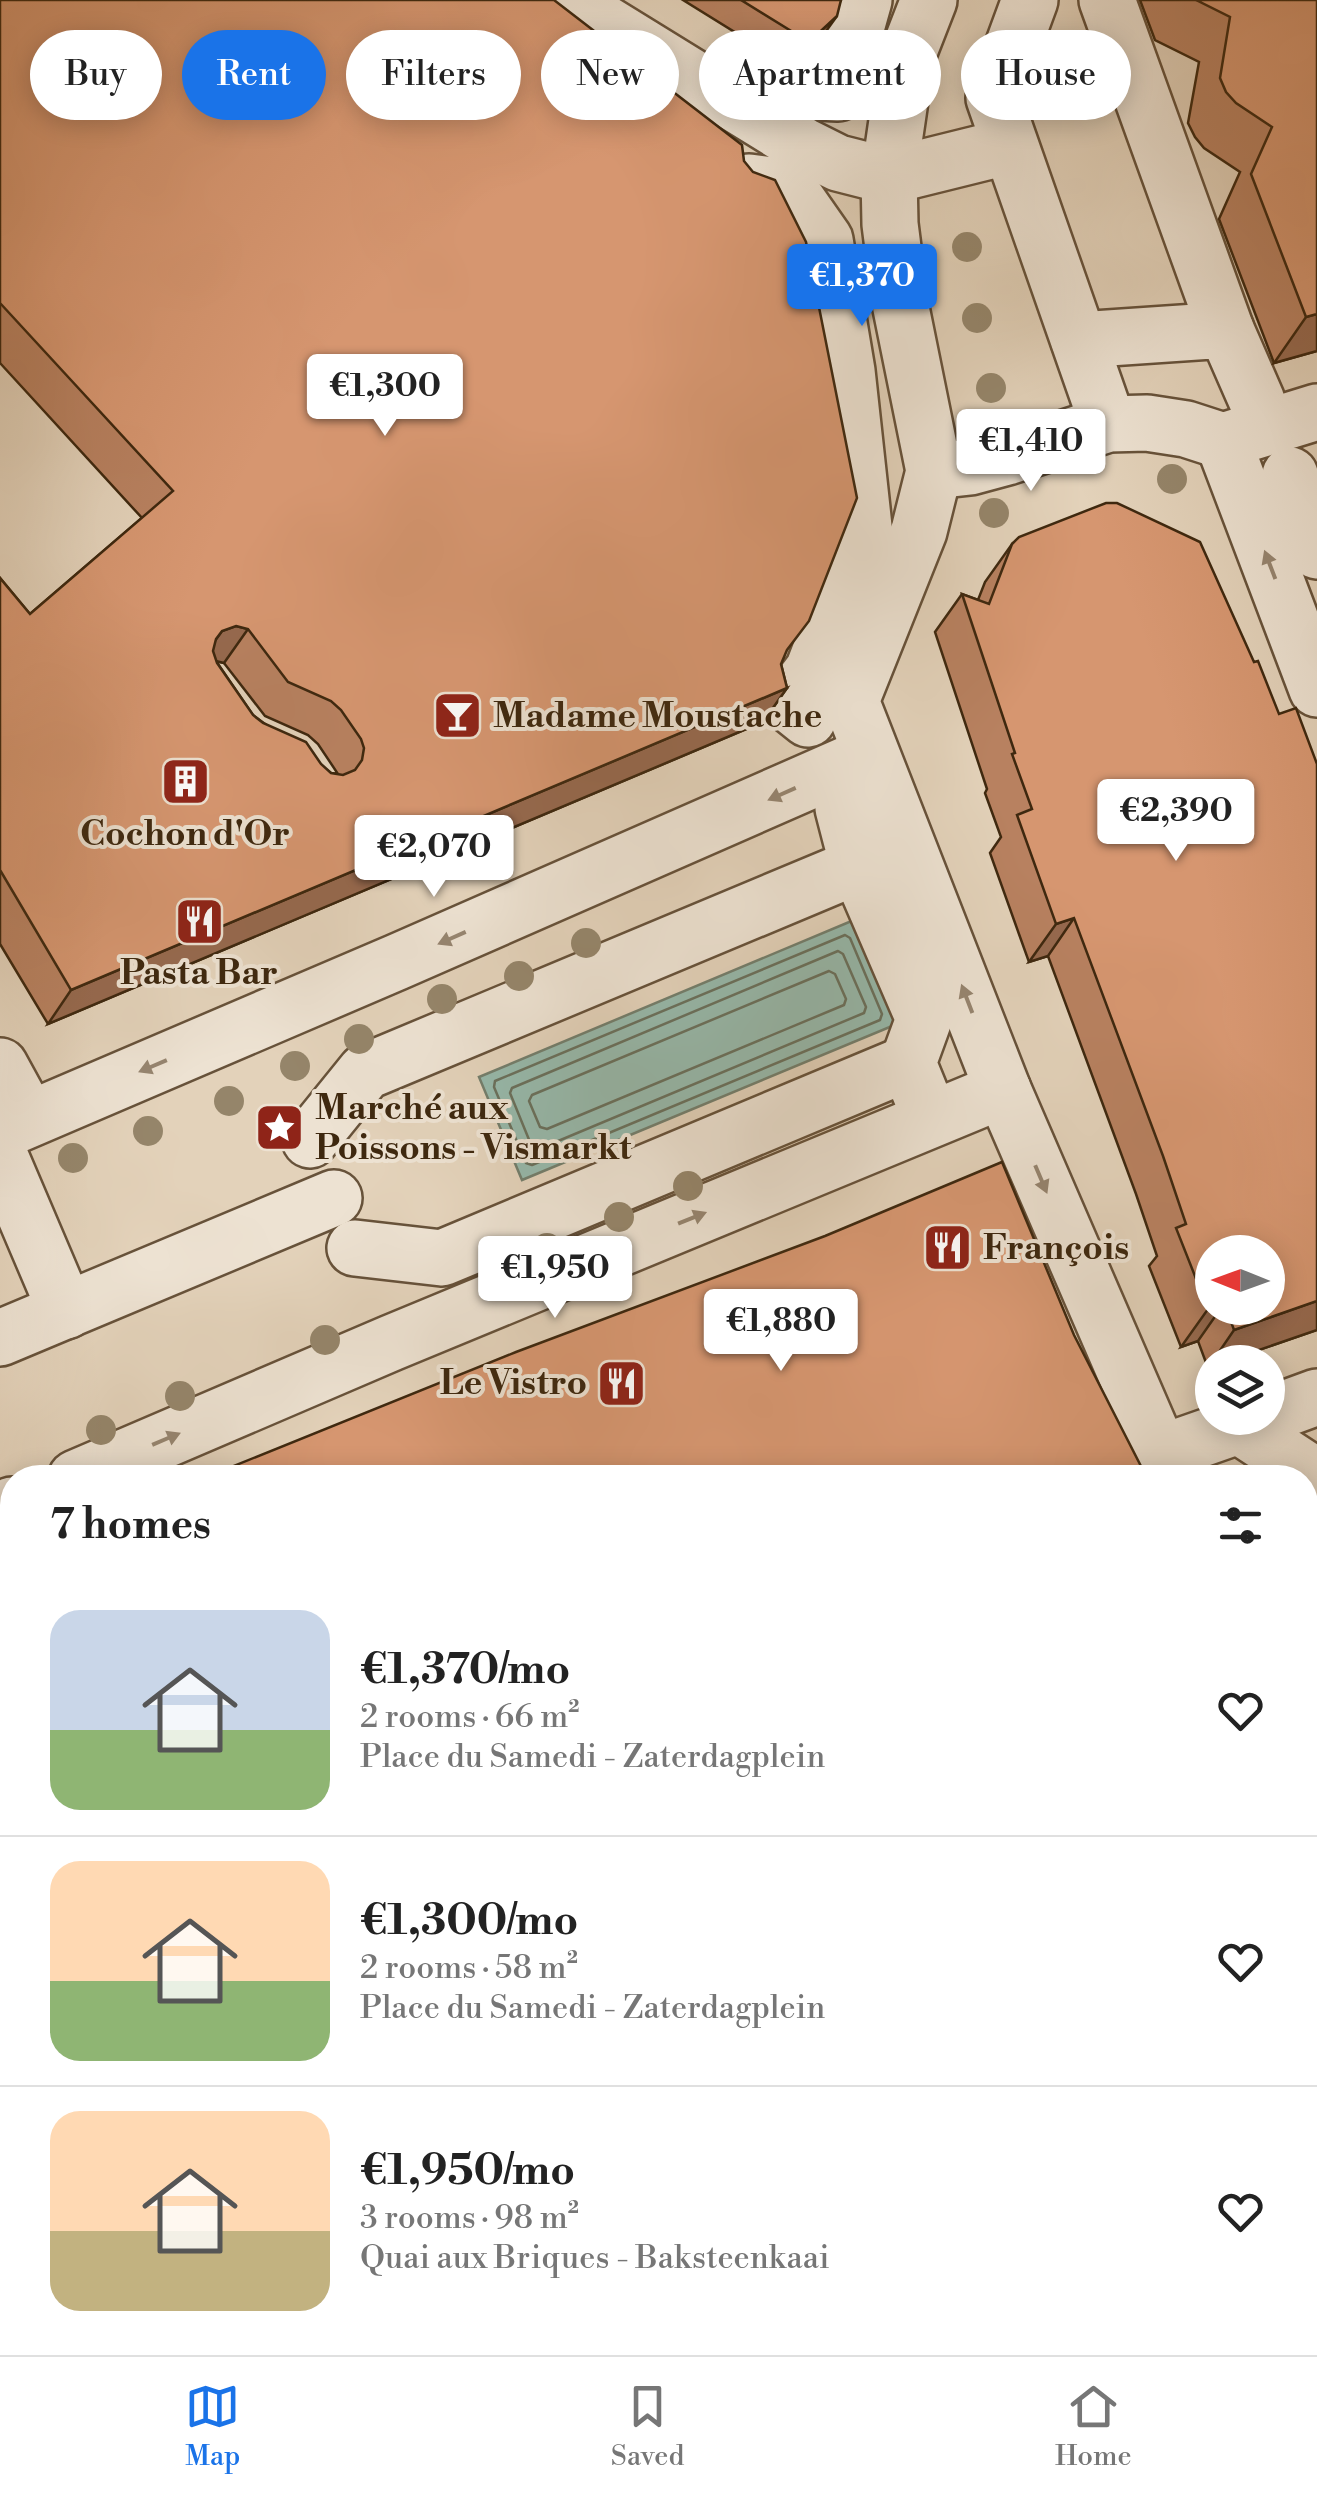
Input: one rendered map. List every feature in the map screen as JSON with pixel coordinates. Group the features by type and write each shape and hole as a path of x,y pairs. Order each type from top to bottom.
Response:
{"street":[{"path":"567,0 802,145 838,162 889,176 1010,146"},
{"path":"808,719 788,703 813,670 865,536 847,371 825,240 792,137 838,93 864,0"},
{"path":"929,0 906,59 889,176 890,224 900,303 934,471 919,531 851,700 1003,1090 1164,1465"},
{"path":"1030,0 994,98 1108,424"},
{"path":"1107,0 1226,330 1240,421 1317,689"},
{"path":"1078,340 1226,330"},
{"path":"934,471 1007,457 1108,424 1146,423 1186,429 1317,412"},
{"path":"1290,475 1317,551"},
{"path":"10,1135 871,754"},
{"path":"844,808 858,866 924,1019 916,1083 442,1258 347,1251 334,1198 302,1144 365,1072 858,866"},
{"path":"0,1066 10,1135 66,1311"},
{"path":"106,1465 391,1342 1003,1090"},
{"path":"0,1338 334,1198"},
{"path":"1285,1409 1317,1397"},
{"path":"1166,1465 1225,1435"},
{"path":"1273,1435 1304,1465"}],"water":[{"path":"854,920 897,1024 522,1180 479,1077"}],"building":[{"path":"0,0 554,0 593,30 541,30 541,120 679,120 679,96 699,112 699,120 710,120 742,145 744,161 753,172 775,180 806,242 857,498 809,621 781,664 787,688 71,990 0,870 0,578 30,614 173,491 0,303","holes":["236,626 248,629 288,682 331,701 341,710 364,748 355,770 343,775 331,773 306,742 253,715 217,663 213,651 216,639 222,631"]},
{"path":"741,0 841,0 837,16 822,30 790,30"},
{"path":"1196,0 1317,0 1317,314 1306,317 1251,174 1272,127 1236,103 1220,78 1230,17"},
{"path":"1106,503 1117,503 1200,542 1254,662 1258,661 1279,714 1296,708 1317,764 1317,1301 1285,1312 1285,1235 1195,1235 1195,1276 1176,1228 1186,1224 1074,918 1056,924 1017,815 1032,809 962,594 989,604 1012,544 1019,537"},
{"path":"1002,1162 1074,1335 1140,1465 236,1465 516,1352 825,1236"}],"place":[{"name":"Madame Moustache","path":"458,716"},
{"name":"Cochon d'Or","path":"185,782"},
{"name":"Pasta Bar","path":"199,921"},
{"name":"Marché aux Poissons - Vismarkt","path":"280,1128"},
{"name":"François","path":"948,1248"},
{"name":"Le Vistro","path":"622,1383"}]}
